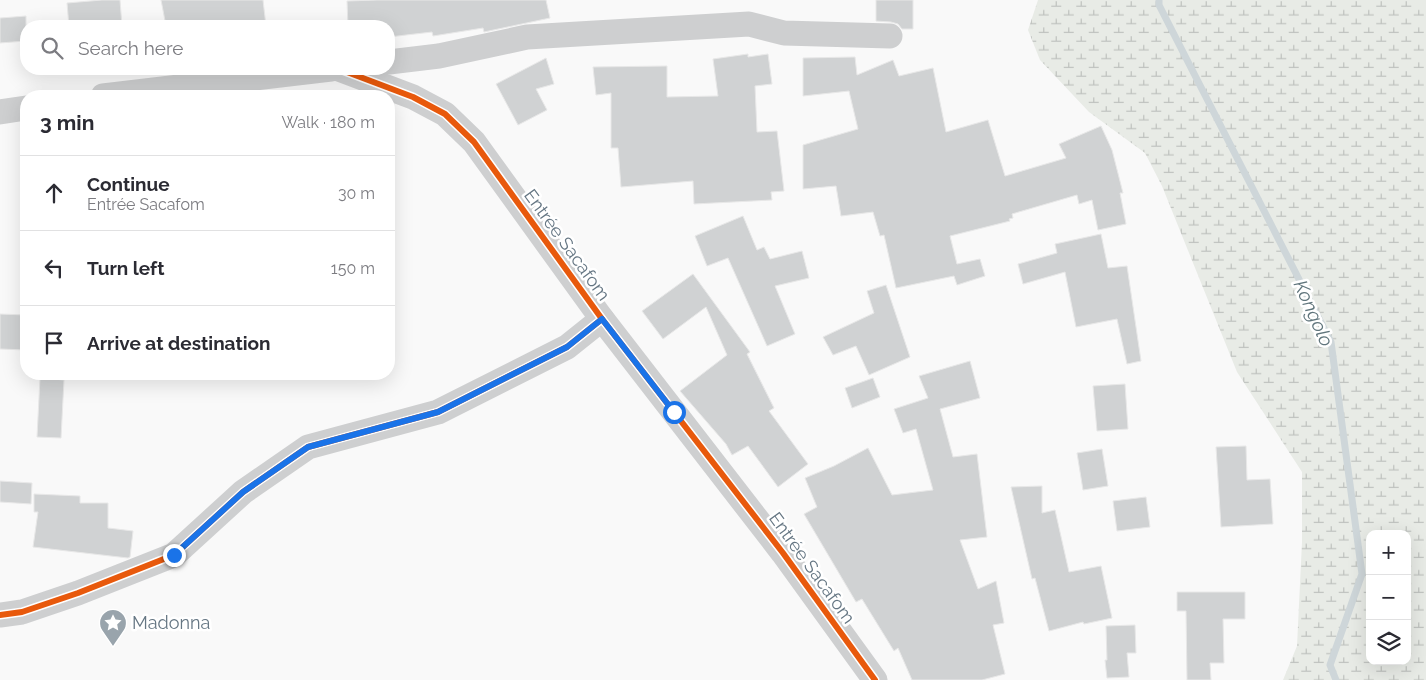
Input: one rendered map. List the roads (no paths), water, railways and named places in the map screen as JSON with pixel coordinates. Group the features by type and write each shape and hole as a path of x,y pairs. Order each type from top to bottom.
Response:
{"street":[{"path":"395,61 439,56 527,37 749,24 784,33 890,36"},
{"path":"154,90 280,75"},
{"name":"Entrée Sacafom","path":"355,75 394,90"},
{"name":"Entrée Sacafom","path":"395,90 413,97 445,114 474,142 602,319 783,553 875,680"},
{"path":"0,112 20,109"},
{"path":"0,614 22,612 78,593 174,555 243,492 308,447 438,412 567,347 602,319"}],"waterway":[{"name":"Kongolo","path":"1159,0 1159,5 1331,342 1362,574 1330,665 1336,680"}],"place":[{"name":"Madonna","path":"113,647"}]}
